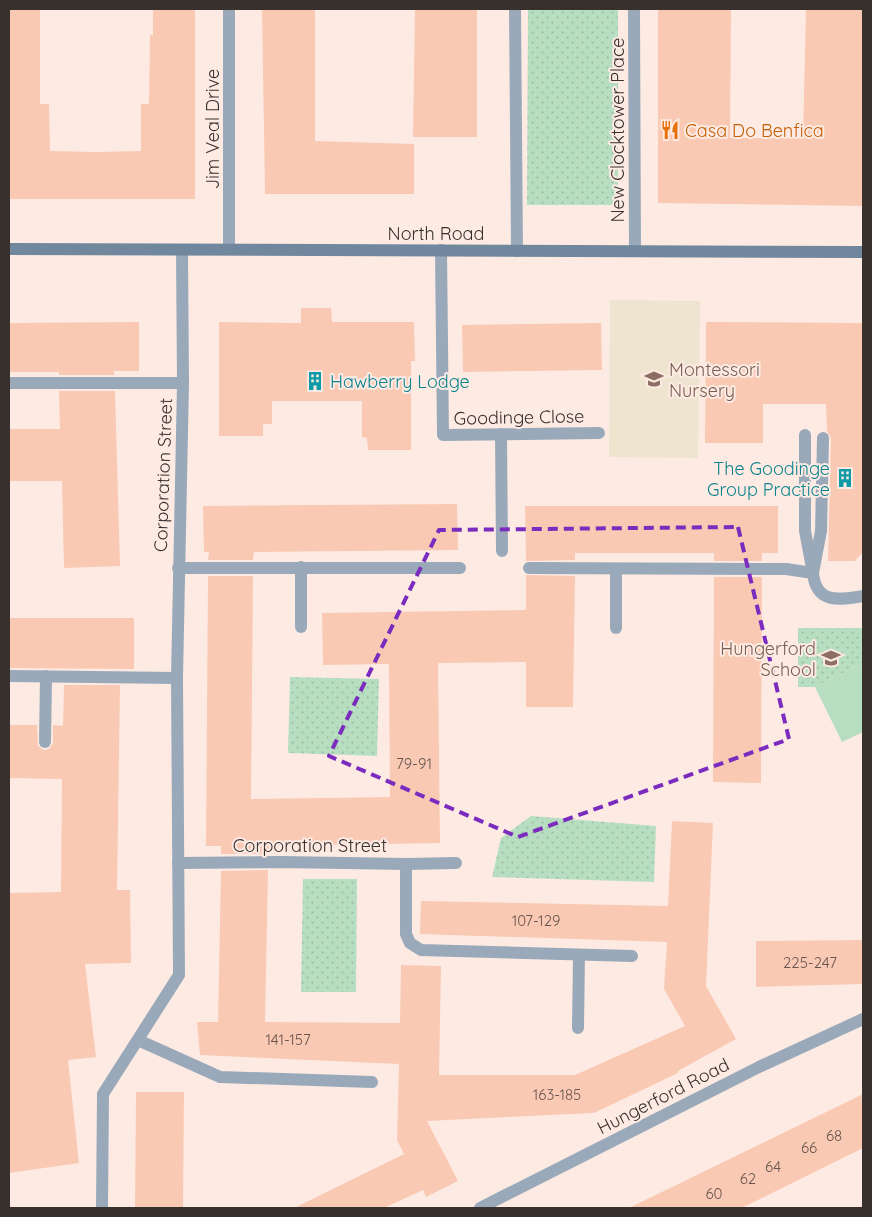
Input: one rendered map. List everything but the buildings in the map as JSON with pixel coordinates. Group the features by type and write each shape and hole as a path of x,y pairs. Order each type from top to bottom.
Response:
{"street":[{"name":"Jim Veal Drive","path":"229,250 230,9"},
{"path":"515,9 517,251"},
{"name":"New Clocktower Place","path":"634,9 635,251"},
{"name":"North Road","path":"9,249 863,252"},
{"name":"Corporation Street","path":"102,1208 103,1094 179,976 176,678 183,384 182,250"},
{"name":"Goodinge Close","path":"441,250 443,435 599,433"},
{"name":"Corporation Street","path":"9,383 183,384"},
{"path":"501,434 502,551"},
{"path":"805,435 805,531 814,582 817,590 831,598 863,596"},
{"path":"813,573 821,531 823,438"},
{"name":"Corporation Street","path":"178,568 460,568"},
{"path":"301,568 301,626"},
{"path":"528,568 786,569 813,573"},
{"path":"616,569 616,628"},
{"path":"9,676 176,678"},
{"path":"45,742 46,676"},
{"name":"Corporation Street","path":"178,862 406,864 406,934 410,943 421,950 632,956"},
{"path":"406,864 456,863"},
{"path":"578,1028 579,955"},
{"name":"Hungerford Road","path":"480,1208 759,1067 863,1019"},
{"path":"138,1040 220,1077 372,1082"}],"highlighted area":[{"path":"738,527 789,739 518,837 329,756 439,530"}],"shaded area":[{"name":"Montessori Nursery","path":"610,300 700,301 698,458 609,457"}],"green space":[{"path":"528,9 618,9 618,205 527,205"},
{"path":"798,628 863,628 863,663 815,687 798,687"},
{"path":"863,663 863,732 842,742 815,687"},
{"path":"290,677 379,679 377,756 288,753"},
{"path":"531,816 656,826 654,882 492,877 501,838"},
{"path":"303,879 357,879 356,992 301,992"}],"place":[{"name":"Casa Do Benfica","path":"670,130"},
{"name":"Montessori Nursery","path":"654,379"},
{"name":"Hawberry Lodge","path":"315,381"},
{"name":"The Goodinge Group Practice","path":"845,478"},
{"name":"Hungerford School","path":"831,658"}]}
